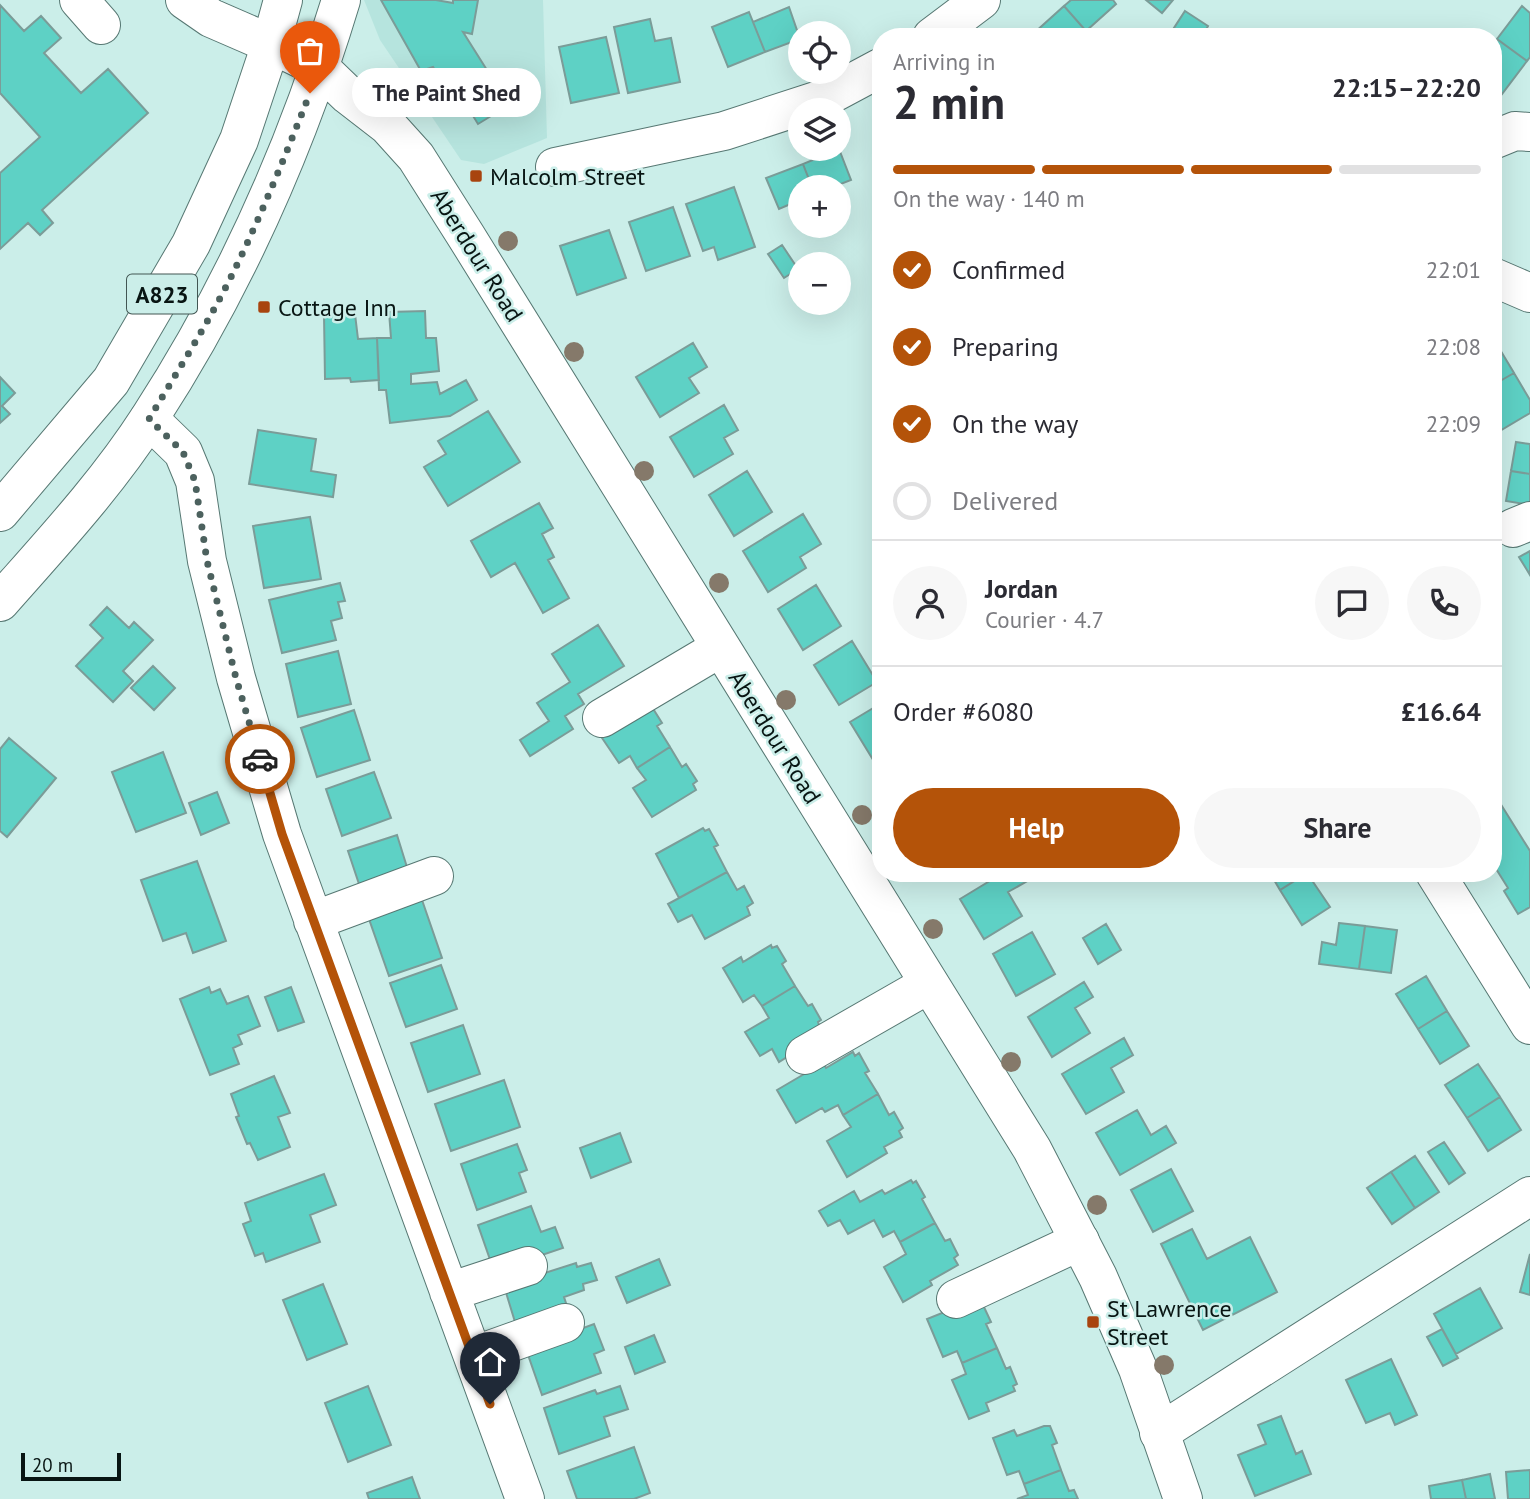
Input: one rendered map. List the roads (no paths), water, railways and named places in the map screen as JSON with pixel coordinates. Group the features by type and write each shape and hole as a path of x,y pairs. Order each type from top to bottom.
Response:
{"main road":[{"name":"Aberdour Road","path":"185,0 211,18 320,68 388,126 415,157 1032,1149 1075,1230 1138,1369 1183,1499"},
{"name":"A823","path":"1,508 111,381 186,254 239,140 283,0"},
{"name":"A823","path":"0,602 82,508 149,419 196,341 232,276 280,169 320,68 341,0"},
{"path":"944,28 981,0"},
{"path":"555,167 724,131 822,99 872,72"},
{"path":"1502,281 1530,293"},
{"path":"149,419 183,452 195,481 207,561 236,678 282,834 525,1499"},
{"path":"603,718 720,648"},
{"path":"313,921 434,876"},
{"path":"1440,882 1530,1025"},
{"path":"805,1055 929,984"},
{"path":"1159,1433 1530,1196"},
{"path":"955,1289 1075,1230"},
{"path":"449,1292 528,1266"},
{"path":"473,1356 565,1323"}],"place":[{"name":"The Paint Shed","path":"310,93"},
{"name":"Malcolm Street","path":"476,176"},
{"name":"Cottage Inn","path":"264,307"},
{"name":"St Lawrence Street","path":"1093,1322"}]}
